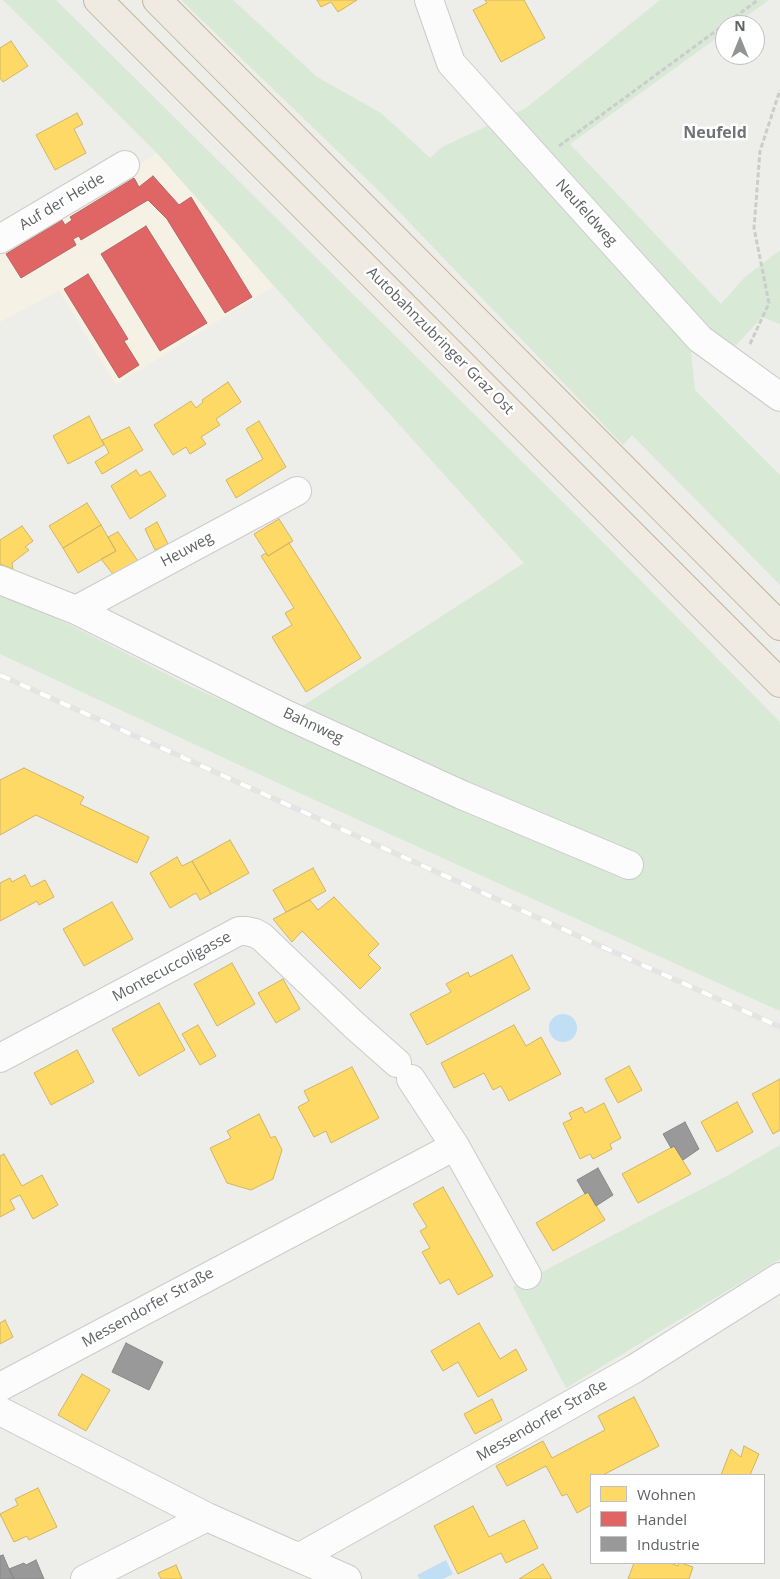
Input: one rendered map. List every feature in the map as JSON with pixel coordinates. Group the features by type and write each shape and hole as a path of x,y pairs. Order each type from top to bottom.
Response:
{"highway":[{"name":"Autobahnzubringer Graz Ost","path":"98,0 780,683"},
{"path":"157,0 780,626"}],"street":[{"name":"Neufeldweg","path":"429,0 451,63 700,340 780,397"},
{"name":"Auf der Heide","path":"0,239 125,164"},
{"name":"Heuweg","path":"76,610 297,490"},
{"name":"Bahnweg","path":"0,580 76,610 294,718 462,795 629,865"},
{"name":"Montecuccoligasse","path":"0,1058 240,932 255,933 262,936 404,1071 455,1146 527,1275"},
{"name":"Messendorfer Straße","path":"0,1387 455,1146"},
{"name":"Messendorfer Straße","path":"300,1558 634,1369 780,1277"},
{"path":"0,1411 208,1517 347,1579"},
{"path":"85,1579 208,1517"}],"path":[{"path":"539,160 758,0"},
{"path":"738,367 769,303 754,228 760,151 780,90"}],"shaded area":[{"path":"157,153 274,286 116,385 59,291 0,322 0,253"}],"green space":[{"path":"3,0 56,0 581,520 780,722 780,1011 319,802 0,654 0,591 192,687 463,806 295,711 524,563 274,286 157,153"},
{"path":"181,0 233,0 317,77 381,113 430,158 442,147 526,108 660,0 769,0 748,15 715,15 715,39 570,144 721,304 744,278 780,250 780,324 762,317 730,352 700,340 691,351 695,390 780,475 780,585 632,435 623,445 383,195"},
{"path":"780,1145 780,1259 566,1388 513,1287 725,1177"}],"water":[{"path":"563,1014 573,1018 577,1028 573,1038 563,1042 553,1038 549,1028 553,1018"},
{"path":"446,1560 453,1574 443,1579 420,1579 417,1575"}],"building: Wohnen":[{"path":"317,0 357,0 338,12 331,2 321,7"},
{"path":"485,0 524,0 545,38 501,62 473,10 487,3"},
{"path":"11,41 28,66 3,82 0,78 0,48"},
{"path":"77,113 83,124 74,129 86,153 55,170 36,135"},
{"path":"228,382 241,402 216,419 220,425 201,437 206,444 190,454 186,447 173,455 154,425 191,401 196,408 203,402 202,400"},
{"path":"89,416 104,445 68,464 53,436"},
{"path":"259,421 286,467 236,498 226,480 263,459 246,429"},
{"path":"129,427 143,450 102,474 95,462 109,453 102,440"},
{"path":"136,470 140,476 150,471 166,496 130,519 111,486"},
{"path":"87,503 101,525 63,548 49,526"},
{"path":"279,519 293,541 268,556 254,534"},
{"path":"157,522 168,544 155,550 145,529"},
{"path":"101,525 116,551 78,573 63,548"},
{"path":"22,526 33,541 25,547 29,550 12,563 13,569 0,564 0,540"},
{"path":"118,532 140,564 116,578 101,559 116,551 108,537"},
{"path":"289,543 361,658 306,692 272,637 292,625 285,613 294,608 261,556 266,553 268,556"},
{"path":"24,768 84,797 80,804 149,837 137,863 36,815 0,835 0,780"},
{"path":"230,840 249,873 211,894 192,861"},
{"path":"177,857 182,866 192,861 211,894 200,900 196,893 170,908 150,873"},
{"path":"313,868 326,891 286,912 273,890"},
{"path":"25,875 31,887 45,880 54,897 39,905 37,901 0,921 0,883 10,878 12,882"},
{"path":"334,897 379,944 368,955 381,968 360,989 302,931 292,942 273,919 310,900 318,910"},
{"path":"112,902 133,939 84,966 63,929"},
{"path":"512,955 530,989 427,1045 410,1014 451,992 446,984 468,972 470,977"},
{"path":"232,963 255,1004 217,1026 194,984"},
{"path":"283,979 300,1009 276,1023 258,993"},
{"path":"159,1003 185,1050 139,1076 112,1029"},
{"path":"198,1025 216,1056 200,1065 182,1034"},
{"path":"514,1025 526,1046 541,1037 561,1074 509,1101 501,1086 493,1090 484,1073 454,1088 441,1063"},
{"path":"77,1050 94,1082 51,1105 34,1073"},
{"path":"629,1066 642,1090 618,1103 605,1079"},
{"path":"352,1067 379,1118 331,1143 326,1131 314,1137 298,1107 309,1101 304,1091"},
{"path":"780,1079 780,1130 773,1134 752,1094"},
{"path":"737,1102 753,1132 717,1152 701,1122"},
{"path":"604,1103 621,1138 610,1144 612,1149 593,1159 590,1154 580,1159 563,1123 572,1119 569,1113 582,1107 585,1113"},
{"path":"259,1114 271,1138 275,1136 282,1150 273,1179 251,1190 227,1183 210,1148 231,1138 227,1131"},
{"path":"674,1146 691,1174 638,1203 622,1174"},
{"path":"4,1154 22,1186 42,1175 58,1205 33,1219 20,1195 10,1200 15,1209 0,1217 0,1156"},
{"path":"443,1187 493,1276 458,1295 449,1279 440,1284 422,1252 430,1248 420,1231 427,1227 413,1204"},
{"path":"588,1192 605,1220 553,1251 536,1223"},
{"path":"5,1320 13,1337 0,1344 0,1323"},
{"path":"479,1323 500,1359 516,1349 527,1370 478,1397 458,1362 443,1371 431,1351"},
{"path":"82,1374 110,1390 86,1431 58,1415"},
{"path":"634,1397 659,1446 605,1474 590,1474 590,1506 577,1513 567,1494 562,1496 546,1466 507,1486 496,1466 543,1441 552,1458 605,1430 598,1416"},
{"path":"492,1399 502,1420 475,1434 464,1414"},
{"path":"744,1446 759,1454 750,1474 721,1474 731,1449 741,1457"},
{"path":"38,1488 57,1527 29,1540 27,1536 14,1542 0,1514 18,1505 15,1499"},
{"path":"473,1506 489,1537 524,1520 538,1548 506,1563 501,1553 458,1574 434,1526"},
{"path":"543,1564 552,1579 519,1579"},
{"path":"634,1564 673,1564 678,1566 679,1564 684,1564 693,1567 689,1579 628,1579"},
{"path":"176,1565 182,1579 161,1579 158,1573"}],"building: Handel":[{"path":"153,176 179,205 191,197 252,297 225,313 167,219 148,200 81,240 79,236 73,239 76,245 21,278 6,254 62,220 65,225 72,220 70,217 134,178 139,187"},
{"path":"146,226 207,323 160,351 101,254"},
{"path":"88,274 128,339 124,341 139,365 119,378 64,289"}],"building: Industrie":[{"path":"685,1122 699,1149 683,1160 674,1146 671,1148 663,1134"},
{"path":"598,1168 613,1195 596,1206 588,1192 585,1194 577,1180"},
{"path":"126,1343 163,1362 149,1390 112,1372"},
{"path":"3,1555 14,1579 0,1579 0,1556"},
{"path":"36,1560 44,1579 14,1579 9,1569 24,1563 26,1565"}],"railway":[{"path":"0,675 780,1027"}],"district":[{"name":"Neufeld","path":"715,133"}]}
